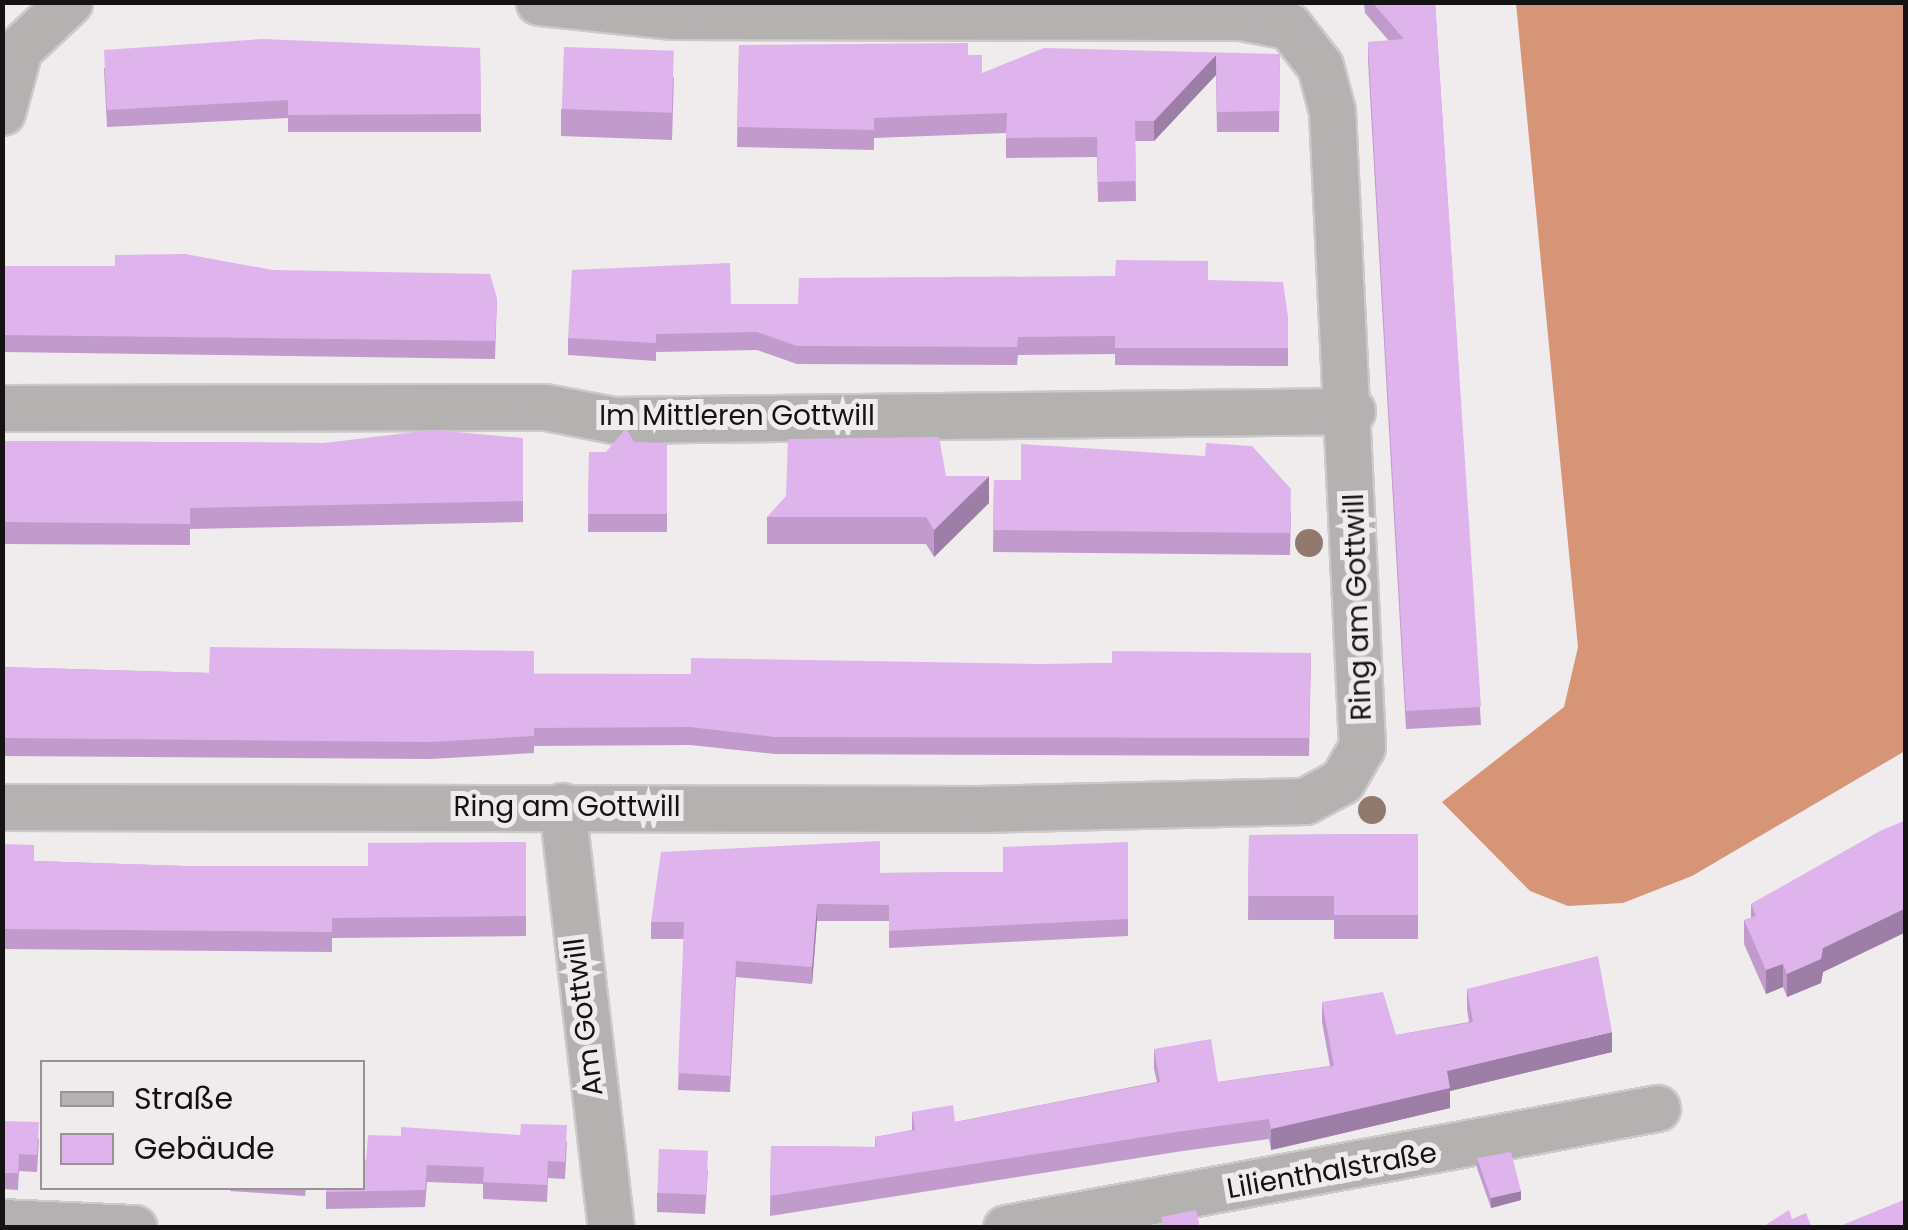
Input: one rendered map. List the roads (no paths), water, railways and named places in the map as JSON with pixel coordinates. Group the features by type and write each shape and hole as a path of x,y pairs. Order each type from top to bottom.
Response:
{"street":[{"path":"2,112 19,49 69,2"},
{"name":"Ring am Gottwill","path":"2,808 1305,802 1342,781 1362,747 1352,411 1332,112 1320,66 1289,26 1240,17 566,5"},
{"name":"Im Mittleren Gottwill","path":"2,408 545,407 614,420 1352,411"},
{"name":"Am Gottwill","path":"562,806 610,1228"},
{"name":"Lilienthalstraße","path":"1006,1228 1657,1108"},
{"path":"2,1222 134,1228"}]}
